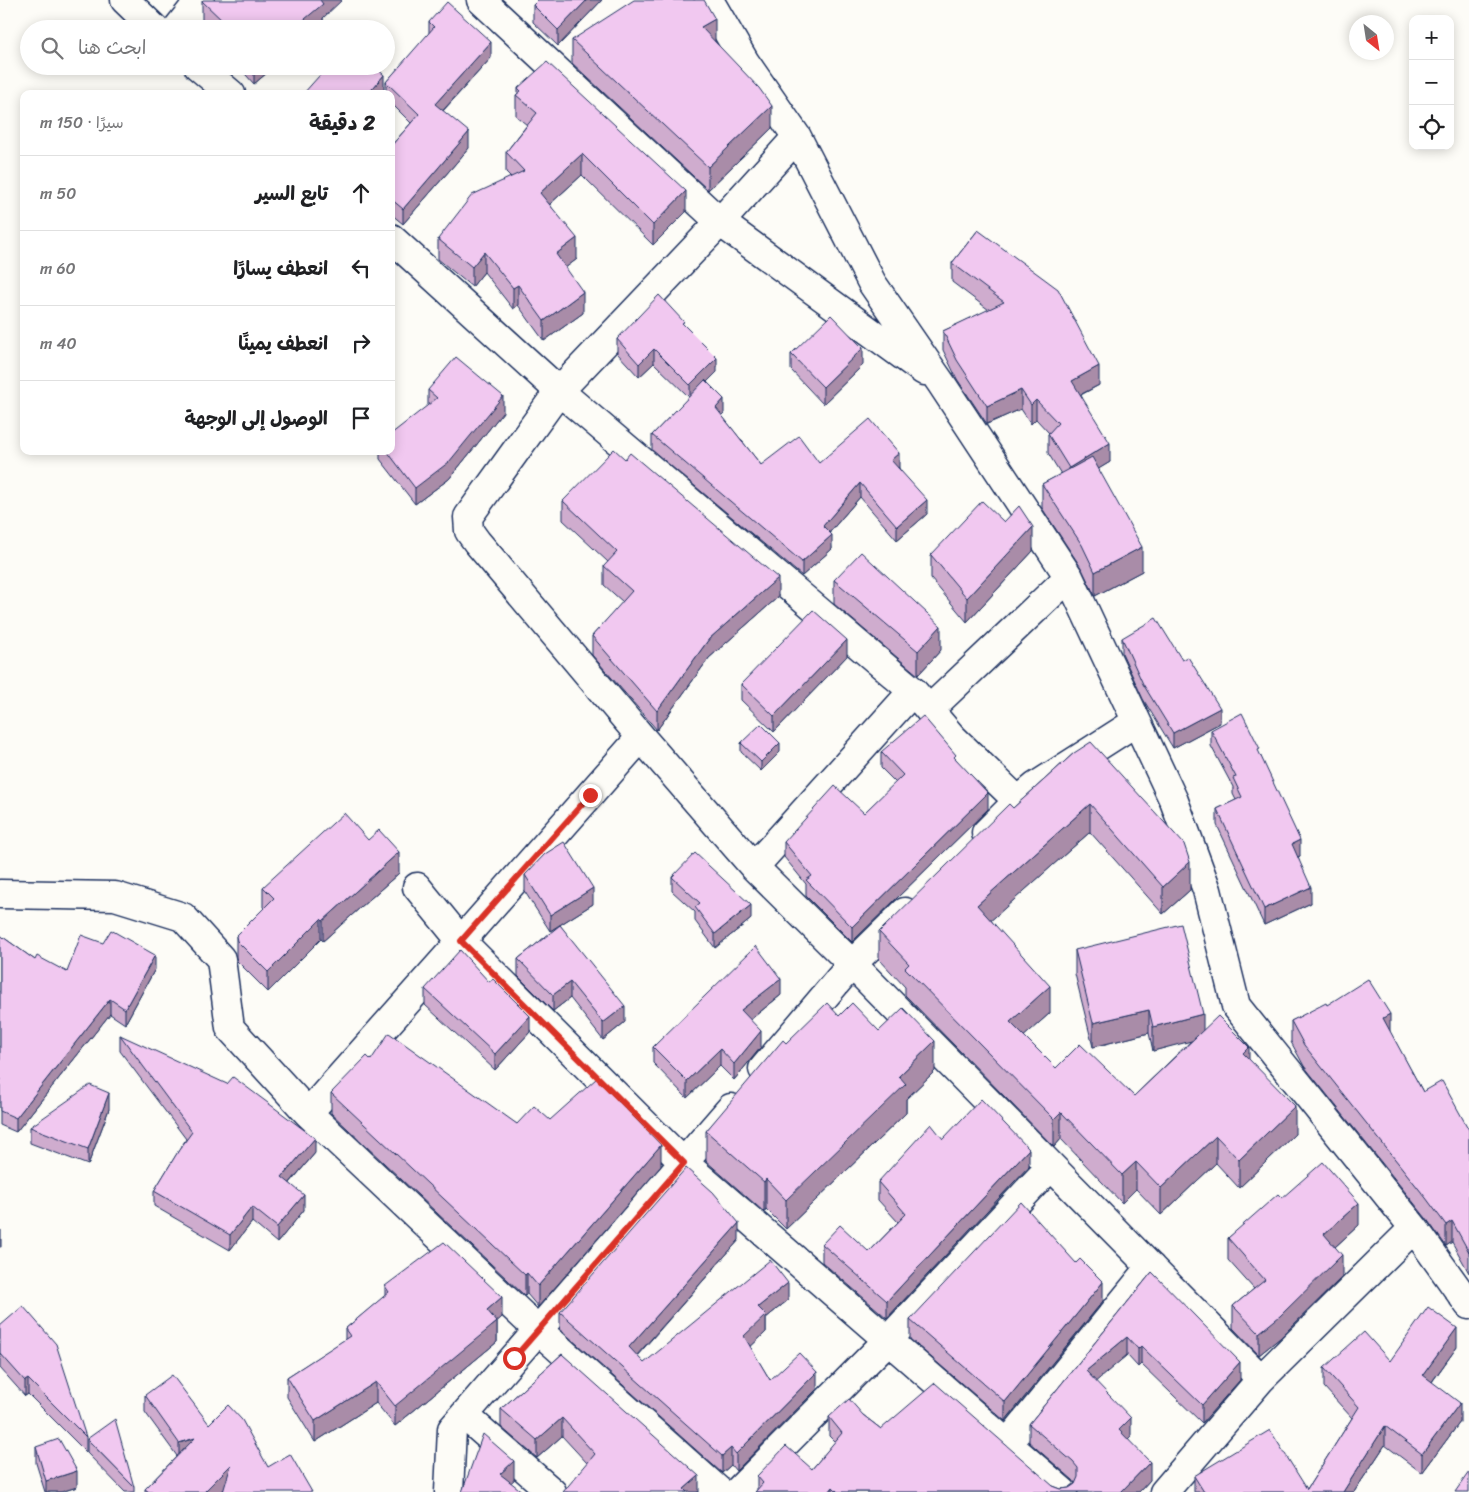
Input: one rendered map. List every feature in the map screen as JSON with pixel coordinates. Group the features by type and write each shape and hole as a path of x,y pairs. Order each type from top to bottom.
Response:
{"street":[{"path":"125,0 146,20"},
{"path":"183,20 200,0"},
{"path":"481,0 720,222 941,384"},
{"path":"709,0 745,62 797,137 872,282 1069,577 1174,800 1207,890 1236,1006 1414,1228 1469,1305"},
{"path":"209,75 226,90"},
{"path":"797,137 720,222 559,391 468,517 469,530 641,737 754,867 1261,1379"},
{"path":"395,242 559,391 921,700 952,737 1018,801"},
{"path":"754,867 921,700 1069,577"},
{"path":"970,849 1018,801 1036,786 1136,722"},
{"path":"308,1113 641,737"},
{"path":"417,887 461,941 684,1163 1063,1492"},
{"path":"0,894 115,896 183,917 221,958 230,1028 308,1113 538,1330 720,1492"},
{"path":"449,1492 452,1429 684,1163 852,964 921,896"},
{"path":"737,1492 888,1340 1051,1166"},
{"path":"1164,1492 1261,1379 1414,1228"},
{"path":"1007,1444 1151,1267"},
{"path":"464,1415 552,1492"}],"building":[{"path":"320,0 323,4 304,20 222,20 202,1"},
{"path":"538,0 587,0 558,30 533,5"},
{"path":"634,0 704,0 715,19 701,27 759,88 772,106 708,167 572,40"},
{"path":"447,2 491,42 435,104 469,132 403,209 395,202 395,141 419,114 386,82 392,75 395,75 395,72 434,27 429,22"},
{"path":"547,62 686,191 653,225 582,154 540,193 577,238 556,254 583,292 544,321 518,285 513,288 484,252 472,267 438,239 472,195 524,171 506,152 537,113 516,95 521,91 518,88"},
{"path":"320,75 384,75 371,90 307,90"},
{"path":"978,230 1058,289 1099,366 1072,381 1110,443 1069,468 1048,434 1058,423 1036,400 1031,405 1021,390 987,406 957,360 943,331 1004,302 952,263"},
{"path":"659,295 684,322 682,323 717,358 690,385 654,349 639,364 617,339"},
{"path":"831,315 863,348 823,387 791,354"},
{"path":"456,357 503,396 449,462 415,488 390,455 395,455 395,431 437,398 428,390"},
{"path":"705,380 724,399 716,408 761,465 799,436 819,463 870,419 899,453 891,460 927,500 897,526 860,483 823,526 832,535 802,562 652,435"},
{"path":"614,449 625,459 630,453 778,578 709,639 657,711 592,636 632,591 604,566 617,552 563,501"},
{"path":"1092,457 1142,547 1095,572 1082,545 1042,484"},
{"path":"982,501 1004,522 1019,506 1033,527 967,598 931,555"},
{"path":"861,552 941,626 918,651 834,580"},
{"path":"813,610 847,640 774,716 741,684"},
{"path":"1156,618 1182,660 1188,657 1220,708 1173,733 1143,684 1122,638"},
{"path":"1242,713 1300,840 1292,844 1311,887 1264,909 1217,809 1242,797 1233,778 1236,777 1211,730"},
{"path":"923,716 956,755 954,757 988,793 852,927 806,880 812,876 784,842 835,786 864,813 903,775 881,752"},
{"path":"761,724 780,743 761,762 741,743"},
{"path":"1091,742 1184,844 1190,862 1163,887 1090,804 977,905 1050,986 1010,1022 1056,1068 1080,1044 1134,1096 1218,1016 1249,1047 1243,1053 1295,1106 1239,1160 1216,1136 1161,1188 1136,1162 1122,1175 1061,1112 1054,1119 905,968 909,964 879,932 1009,804 1013,808 1074,753"},
{"path":"344,813 368,840 379,830 399,852 323,921 321,919 268,972 237,941 236,936 274,898 263,887"},
{"path":"564,842 593,888 550,915 525,875 545,854"},
{"path":"695,853 751,905 715,934 695,907 700,903 672,877"},
{"path":"1181,924 1203,1014 1153,1027 1149,1010 1093,1023 1075,950"},
{"path":"560,925 625,1006 603,1023 570,982 553,995 518,959"},
{"path":"111,930 155,955 125,1009 110,999 16,1118 0,1111 0,935 35,960 37,956 67,972 81,935 103,943"},
{"path":"756,946 781,979 741,1010 761,1031 734,1064 720,1049 687,1081 653,1047"},
{"path":"460,950 489,982 493,979 530,1016 495,1054 425,989"},
{"path":"1368,979 1390,1014 1383,1018 1423,1092 1442,1081 1469,1130 1469,1252 1452,1221 1446,1225 1304,1045 1291,1021 1326,1003 1327,1005"},
{"path":"827,1003 839,1016 852,1003 879,1031 903,1008 935,1041 899,1076 906,1084 786,1200 766,1179 764,1182 706,1131 783,1040 786,1043"},
{"path":"389,1033 517,1124 534,1106 550,1120 597,1078 661,1145 538,1286 527,1273 525,1275 331,1093 367,1056 371,1060"},
{"path":"120,1035 227,1084 233,1077 315,1138 282,1177 304,1195 277,1227 252,1207 230,1235 154,1191 192,1132"},
{"path":"90,1085 109,1093 88,1149 30,1127"},
{"path":"981,1099 1029,1149 887,1301 822,1244 840,1225 869,1252 906,1214 878,1182 931,1124 943,1139"},
{"path":"1323,1162 1359,1203 1324,1234 1342,1255 1280,1316 1259,1333 1233,1306 1265,1280 1228,1238 1278,1194 1282,1198"},
{"path":"686,1168 713,1192 739,1223 629,1347 644,1363 770,1260 788,1283 758,1307 766,1315 744,1336 770,1380 799,1353 817,1372 736,1454 731,1448 722,1456 560,1312"},
{"path":"1021,1202 1076,1263 1080,1259 1103,1282 1005,1402 910,1320"},
{"path":"444,1242 502,1297 487,1310 497,1322 395,1406 376,1382 315,1421 287,1377 350,1336 345,1329 389,1292 385,1286"},
{"path":"1152,1272 1240,1362 1202,1405 1141,1346 1138,1349 1127,1337 1086,1371 1131,1418 1119,1430 1150,1462 1121,1492 838,1492 833,1487 829,1492 755,1492 763,1483 757,1476 786,1446 812,1469 842,1433 829,1417 849,1399 863,1415 881,1429 935,1383 1053,1486 1061,1489 1069,1488 1075,1484 1078,1477 1078,1468 1029,1424"},
{"path":"23,1306 56,1344 86,1437 28,1379 25,1381 0,1353 0,1326"},
{"path":"1428,1307 1457,1328 1423,1375 1460,1403 1422,1454 1385,1426 1343,1492 1204,1492 1194,1476 1270,1430 1307,1489 1359,1407 1324,1368 1364,1332 1390,1361"},
{"path":"562,1354 699,1476 684,1489 687,1492 563,1492 595,1454 562,1418 537,1440 501,1409"},
{"path":"172,1375 209,1424 228,1405 242,1420 268,1467 290,1454 312,1492 223,1492 231,1465 204,1492 149,1492 145,1489 195,1438 179,1443 145,1395"},
{"path":"115,1419 134,1487 87,1439"},
{"path":"483,1434 514,1461 500,1474 523,1492 462,1492"},
{"path":"59,1439 77,1471 46,1481 36,1447"},
{"path":"1469,1472 1469,1492 1455,1492"}],"route":[{"path":"514,1358 684,1163 461,941 590,795"}]}
